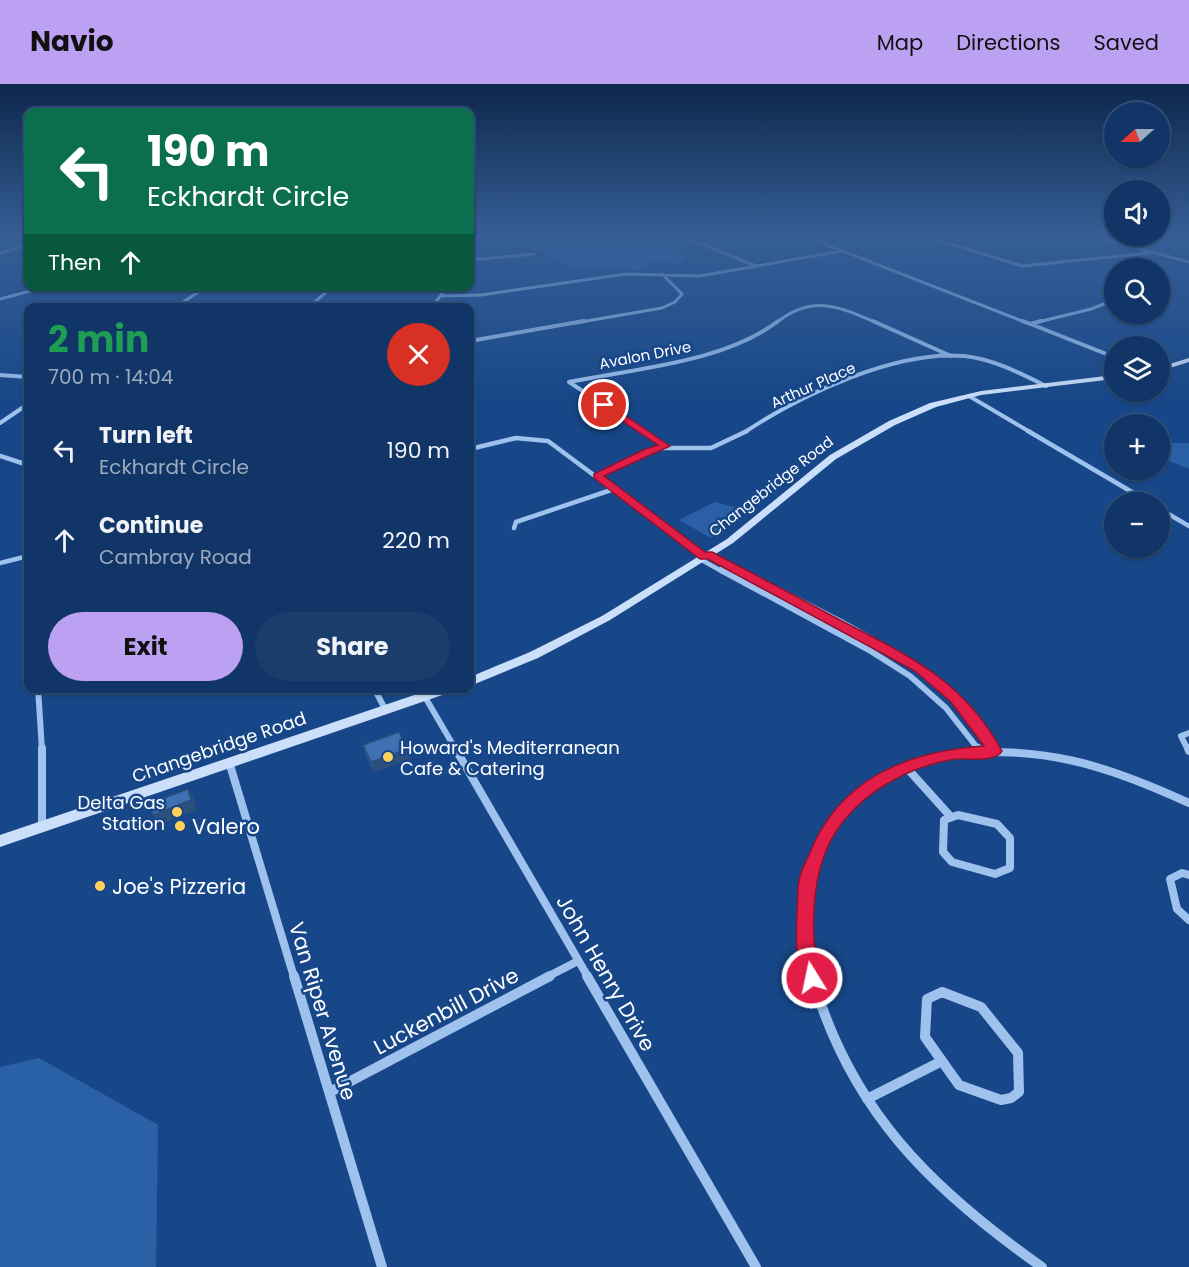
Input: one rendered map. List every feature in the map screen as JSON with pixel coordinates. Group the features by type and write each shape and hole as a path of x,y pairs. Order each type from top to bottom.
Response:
{"main road":[{"path":"1170,366 1189,360"},
{"name":"Changebridge Road","path":"474,680 534,655 606,618 748,528 815,471 851,445 922,409 969,396 1104,379"},
{"name":"Changebridge Road","path":"0,841 438,693"}],"street":[{"path":"0,299 26,292"},
{"path":"182,303 198,292"},
{"path":"314,303 326,292"},
{"path":"435,303 444,292"},
{"path":"441,296 500,292"},
{"path":"474,340 662,308 675,302 682,294 680,292"},
{"path":"948,292 1104,353"},
{"path":"829,304 831,299"},
{"name":"Avalon Drive","path":"666,446 569,382 720,352 764,333 796,308 829,304 841,307 951,356"},
{"path":"1029,324 1104,304"},
{"name":"Arthur Place","path":"597,476 646,452 666,446 698,449 719,446 775,414 857,377 951,356 989,362 1046,386"},
{"path":"0,375 24,377"},
{"path":"969,396 1132,492"},
{"path":"0,423 24,407"},
{"path":"474,447 516,438 544,439 704,557 897,665 952,712 980,752"},
{"path":"0,456 24,464"},
{"path":"514,528 516,522 614,489"},
{"path":"1170,515 1189,526"},
{"path":"0,563 24,557"},
{"path":"704,557 920,668 956,698 972,716 995,751"},
{"path":"38,693 44,778 42,828"},
{"path":"377,693 387,711"},
{"name":"John Henry Drive","path":"425,698 756,1267"},
{"path":"1189,733 1182,736 1182,742 1189,751"},
{"path":"1042,1267 999,1238 958,1204 921,1167 867,1099 840,1055 824,1019 812,978 805,941 808,880 824,837 837,817 869,786 906,767 954,754 995,751 1032,753 1081,763 1123,774 1189,803"},
{"name":"Van Riper Avenue","path":"230,765 382,1267"},
{"path":"906,767 951,817"},
{"path":"958,815 997,824 1010,838 1010,868 995,874 952,862 943,852 944,819 951,817 958,815"},
{"path":"1189,875 1182,873 1170,879 1177,909 1189,920"},
{"name":"Luckenbill Drive","path":"330,1092 578,961"},
{"path":"942,992 981,1007 1018,1053 1018,1092 1011,1098 1001,1100 959,1085 942,1061 925,1037 927,999 942,992"},
{"path":"867,1099 942,1061"}],"shaded area":[{"path":"1170,443 1189,443 1189,469 1170,461"},
{"path":"715,502 749,511 711,538 679,520"},
{"path":"39,1058 158,1125 156,1267 0,1267 0,1067"}],"building":[{"path":"399,732 407,749 371,762 363,745"},
{"path":"188,789 191,800 153,815 151,803"}],"place":[{"name":"Howard's Mediterranean Cafe & Catering","path":"388,757"},
{"name":"Delta Gas Station","path":"177,812"},
{"name":"Valero","path":"180,826"},
{"name":"Joe's Pizzeria","path":"100,886"}],"route":[{"path":"604,405 666,446 646,452 597,476 704,557 708,555 786,595 920,668 956,698 986,735 995,751 954,754 926,760 889,774 852,800 837,817 824,837 808,880 804,911 805,941 812,978"}]}
